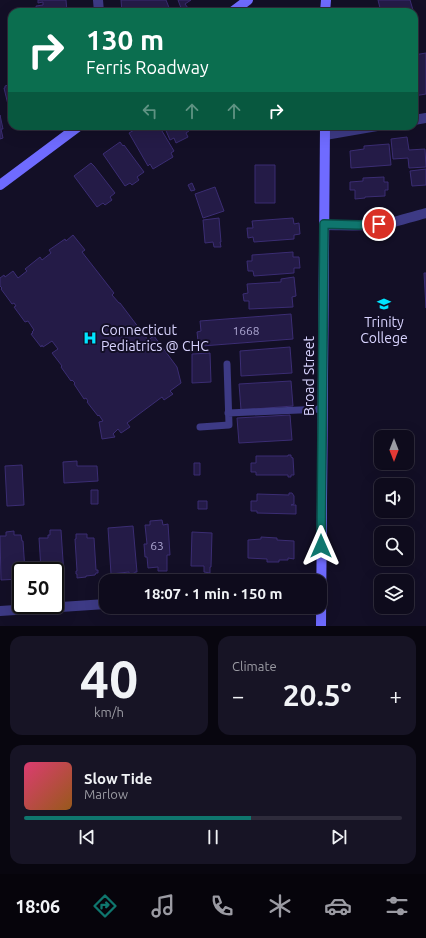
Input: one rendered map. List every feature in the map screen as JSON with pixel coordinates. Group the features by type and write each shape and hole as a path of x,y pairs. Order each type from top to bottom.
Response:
{"main road":[{"path":"237,8 248,0"},
{"path":"0,185 74,130"},
{"name":"Broad Street","path":"320,574 325,130"},
{"name":"Broad Street","path":"321,614 321,626"}],"street":[{"path":"324,224 359,225 391,223 426,213"},
{"path":"0,610 99,604"}],"lane":[{"path":"200,427 229,425 227,364"},
{"path":"228,413 322,409"}],"building":[{"path":"38,0 66,0 67,8 36,8 36,6 43,5 43,2 38,3"},
{"path":"121,0 166,0 169,8 122,8"},
{"path":"178,0 191,0 185,4 188,8 181,8"},
{"path":"378,0 410,0 412,8 380,8"},
{"path":"426,53 426,94 418,95 418,54"},
{"path":"8,85 8,105 4,88"},
{"path":"0,115 3,138 0,139"},
{"path":"134,130 161,130 174,151 171,153 173,157 153,169 150,164 148,166 129,133"},
{"path":"166,130 189,130 186,133 188,137 176,143 174,138 170,140"},
{"path":"407,137 409,150 425,149 426,167 409,168 408,158 393,159 391,139"},
{"path":"120,142 123,146 124,145 144,172 137,177 139,180 132,185 130,183 125,186 103,154"},
{"path":"389,144 391,165 351,168 350,151 364,149 364,146"},
{"path":"91,163 115,193 110,197 112,200 105,205 103,203 97,207 74,176"},
{"path":"255,165 275,165 275,203 255,203"},
{"path":"426,169 426,185 412,186 410,171"},
{"path":"384,177 384,182 388,182 388,190 385,190 385,196 355,199 355,190 350,190 350,182 363,181 363,178"},
{"path":"192,183 195,190 191,191 188,185"},
{"path":"215,187 224,211 203,218 195,194"},
{"path":"219,218 221,247 214,247 213,242 205,243 203,220"},
{"path":"293,218 294,224 299,223 300,234 294,235 294,239 254,242 253,237 248,238 247,228 253,228 252,221"},
{"name":"Connecticut Pediatrics @ CHC","path":"73,235 85,250 82,252 114,293 112,295 120,303 148,340 154,336 177,367 181,383 170,391 173,394 164,400 162,397 127,423 130,427 121,433 118,429 113,434 115,437 102,439 99,422 103,421 87,402 88,401 86,398 84,399 74,384 75,383 72,380 71,381 52,353 58,349 52,341 43,347 42,345 41,347 31,334 34,330 28,321 25,322 14,307 16,306 14,303 12,304 0,286 0,278 4,275 5,277 13,271 18,278 27,271 25,269 40,257 42,260 51,253 49,250 65,239 66,241"},
{"path":"293,252 293,257 299,257 300,268 294,268 294,273 254,276 253,271 248,271 247,261 252,261 252,255"},
{"path":"424,273 426,273 426,308"},
{"path":"294,277 296,296 292,297 293,307 249,309 249,301 244,301 243,294 248,293 247,284 281,282 281,279"},
{"path":"291,314 293,339 202,346 202,341 198,341 197,332 201,331 200,321"},
{"path":"290,347 292,373 241,376 240,351"},
{"path":"210,353 211,382 192,383 192,354"},
{"path":"291,381 293,406 241,410 239,384"},
{"path":"290,415 292,440 239,443 237,418"},
{"path":"291,455 293,458 294,475 291,475 291,477 288,477 288,475 256,475 256,472 251,472 251,463 256,463 256,456"},
{"path":"77,461 77,466 97,466 98,481 64,483 63,462"},
{"path":"194,463 200,463 200,475 194,475"},
{"path":"22,465 24,505 7,506 5,466"},
{"path":"91,490 98,490 98,504 91,504"},
{"path":"289,493 292,493 294,496 294,504 291,505 296,505 296,514 257,513 257,511 251,511 251,501 257,501 257,494 289,495"},
{"path":"198,501 207,501 207,509 198,509"},
{"path":"162,520 163,525 168,524 170,555 167,555 167,571 158,571 158,567 148,568 147,557 145,557 144,544 147,544 145,525 150,525 150,521"},
{"path":"133,526 137,572 129,574 129,572 111,574 108,528"},
{"path":"50,530 61,530 63,562 40,562 39,538 48,538 48,535 50,535"},
{"path":"14,531 14,535 21,535 23,541 24,562 12,562 12,579 1,580 0,536 6,536 6,532"},
{"path":"192,532 212,533 210,573 204,572 204,566 191,566"},
{"path":"76,534 87,534 87,538 94,538 96,570 98,570 98,573 95,575 77,578"},
{"path":"261,537 294,541 294,559 288,558 288,560 279,560 279,562 267,562 267,559 248,558 248,540 261,539"}],"place":[{"name":"Trinity College","path":"384,304"},
{"name":"Connecticut Pediatrics @ CHC","path":"90,338"}],"route":[{"path":"321,546 324,224 379,224"}]}
